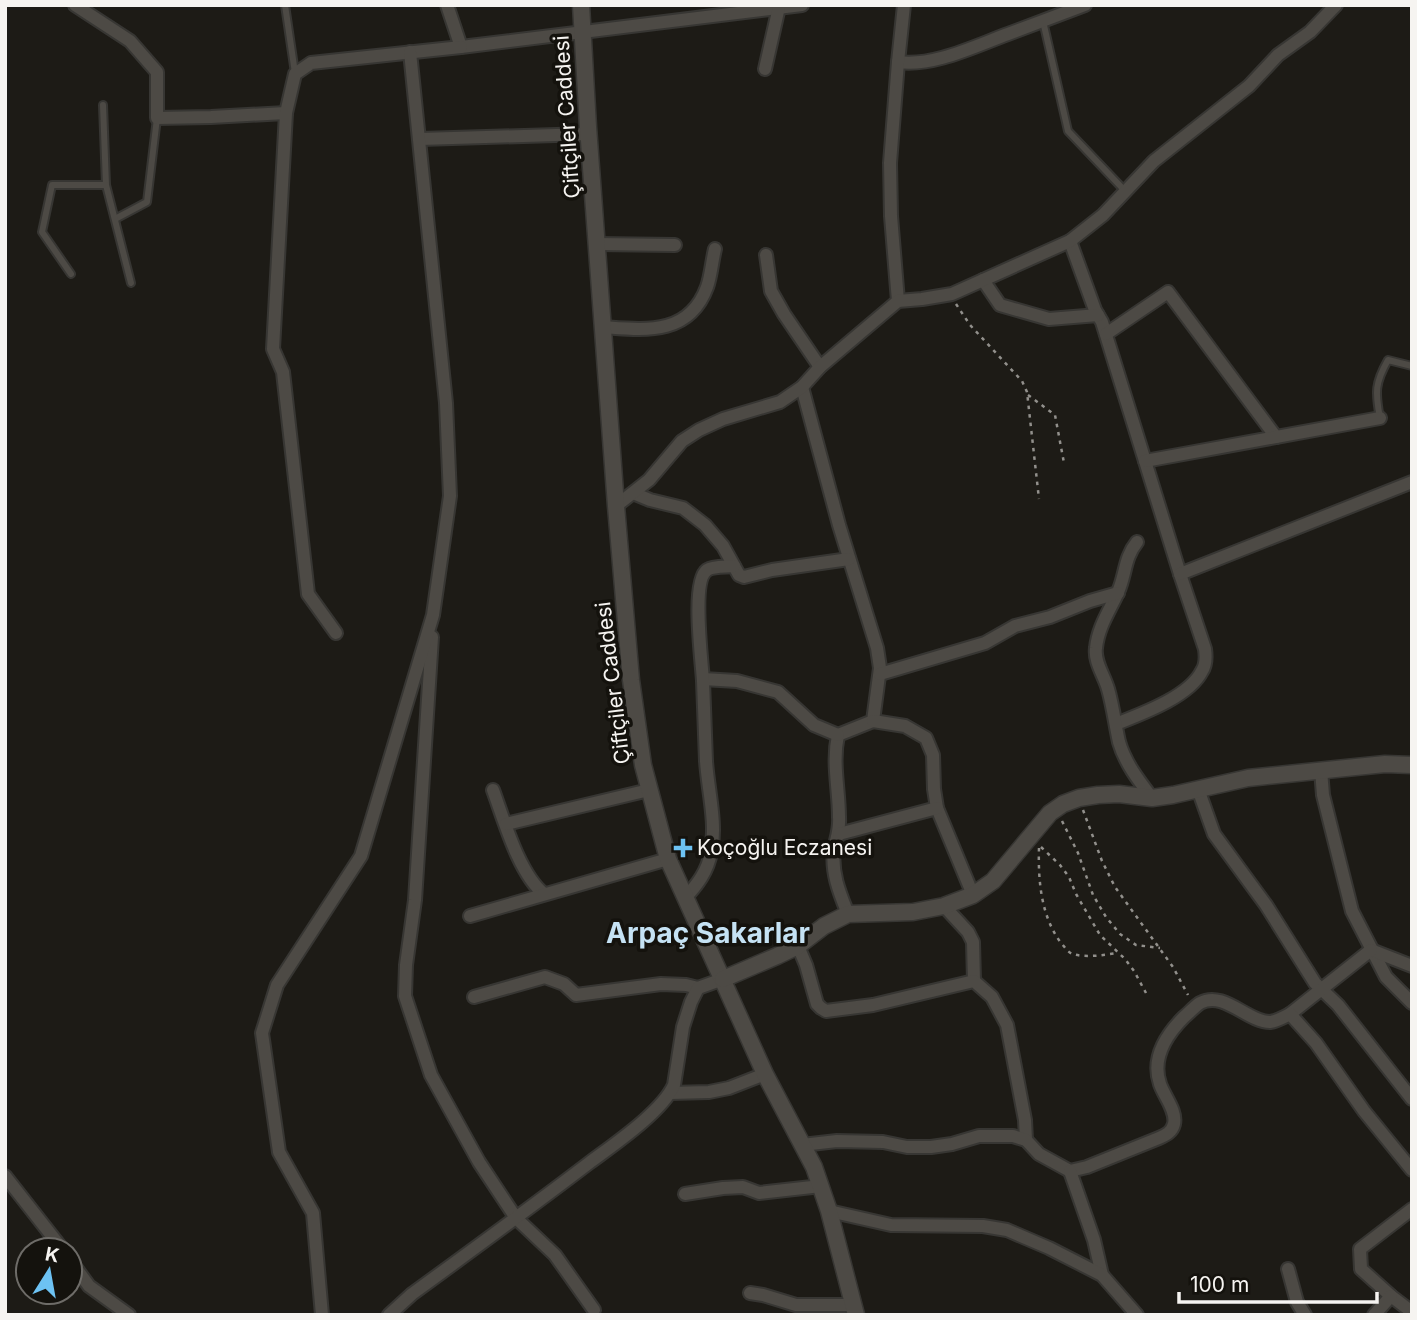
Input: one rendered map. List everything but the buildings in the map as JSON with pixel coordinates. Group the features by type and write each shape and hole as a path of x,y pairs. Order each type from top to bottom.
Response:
{"street":[{"path":"75,5 130,41 157,72 157,118 286,113"},
{"path":"447,5 461,47"},
{"name":"Çiftçiler Caddesi","path":"581,5 616,506 631,680 643,765 668,859 765,1074 814,1167 829,1210 854,1310"},
{"path":"336,633 308,594 283,372 273,349 286,113 295,74 311,63 802,5"},
{"path":"898,301 890,163 904,5"},
{"path":"616,506 649,480 682,440 723,419 780,402 802,387 820,367 898,301 952,295 1070,240 1086,229 1126,192 1154,161 1249,86 1278,55 1310,32 1336,5"},
{"path":"898,62 919,63 952,54 1079,6"},
{"path":"765,69 779,7"},
{"path":"410,52 446,403 450,496 433,615 415,900 406,965 405,996 431,1075 479,1162 516,1218 555,1255 594,1310"},
{"path":"420,139 589,134"},
{"path":"1070,240 1106,334 1206,658 1203,670 1196,679 1174,698 1116,724"},
{"path":"597,244 675,245"},
{"path":"603,327 666,327 684,318 697,306 708,286 715,249"},
{"path":"766,255 771,291 820,367"},
{"path":"983,280 999,305 1049,319 1098,315"},
{"path":"1106,334 1168,292 1276,437"},
{"path":"802,387 849,559 873,634 880,668 873,721"},
{"path":"1145,461 1380,418"},
{"path":"1180,574 1412,482"},
{"path":"633,493 683,508 705,525 723,546 739,575 744,578 772,570 849,559"},
{"path":"1137,542 1126,561 1118,593 1100,629 1095,650 1108,688 1126,760 1152,798"},
{"path":"685,898 701,880 711,853 712,831 699,640 699,587 708,569 734,566"},
{"path":"880,674 985,643 1015,626 1050,617 1118,593"},
{"path":"322,1315 313,1213 279,1152 262,1032 276,985 361,856 433,615"},
{"path":"703,679 737,681 778,692 814,725 838,735 873,721 905,726 926,738 933,755 937,808 973,895"},
{"path":"838,735 835,750 839,834 834,850 834,867 838,889 848,914"},
{"path":"474,997 545,976 564,984 576,995 661,984 698,988 798,946 824,926 848,914 913,912 944,906 973,895 993,881 1049,813 1079,798 1119,794 1152,798 1248,778 1385,764 1412,765"},
{"path":"1321,770 1323,795 1352,911 1386,977 1412,1003"},
{"path":"1198,789 1214,834 1266,905 1315,983 1338,1005 1412,1099"},
{"path":"493,790 520,861 538,890 544,894"},
{"path":"506,824 649,790"},
{"path":"839,834 937,808"},
{"path":"470,916 668,859"},
{"path":"944,906 968,932 972,942 974,981 992,997 1007,1025 1025,1120 1026,1140"},
{"path":"798,946 817,1004 826,1011 873,1005 974,981"},
{"path":"1371,950 1412,967"},
{"path":"802,1145 837,1141 931,1147 979,1136 1013,1136 1026,1140 1039,1154 1070,1171 1087,1167 1159,1138 1173,1127 1173,1113 1158,1074 1158,1061 1167,1038 1195,1007 1207,1000 1215,1000 1229,1004 1259,1020 1274,1022 1290,1014 1371,950"},
{"path":"389,1315 412,1294 649,1116 670,1093 674,1084 683,1027 698,988"},
{"path":"1290,1014 1316,1043 1364,1111 1412,1170"},
{"path":"670,1093 709,1092 729,1088 765,1074"},
{"path":"1070,1171 1094,1240 1102,1275"},
{"path":"5,1176 51,1236"},
{"path":"685,1194 723,1188 743,1188 759,1193 821,1186"},
{"path":"1412,1209 1360,1249 1361,1269 1412,1312"},
{"path":"829,1210 891,1226 983,1226 1007,1230 1102,1275 1136,1315"},
{"path":"1288,1269 1297,1302 1305,1315"},
{"path":"84,1279 89,1286 129,1315"},
{"path":"750,1293 796,1305 854,1310"},
{"path":"1374,1315 1391,1296"}],"lane":[{"path":"285,5 295,74"},
{"path":"1043,21 1068,131 1126,192"},
{"path":"103,105 106,185 131,283"},
{"path":"115,219 147,202 157,118"},
{"path":"71,274 42,232 52,185 106,185"},
{"path":"1380,418 1376,398 1379,377 1388,360 1412,366"}],"path":[{"path":"952,295 970,326 1022,382 1028,395 1039,499"},
{"path":"1028,395 1055,415 1064,463"},
{"path":"1079,798 1098,851 1115,887 1173,967 1195,1007"},
{"path":"1056,808 1079,853 1093,895 1107,917 1120,934 1136,945 1160,948"},
{"path":"1117,953 1074,955 1063,945 1049,924 1045,911 1040,888 1039,845 1069,877 1095,927 1134,971 1146,993"}],"place":[{"name":"Koçoğlu Eczanesi","path":"683,848"}],"district":[{"name":"Arpaç Sakarlar","path":"708,933"}]}
